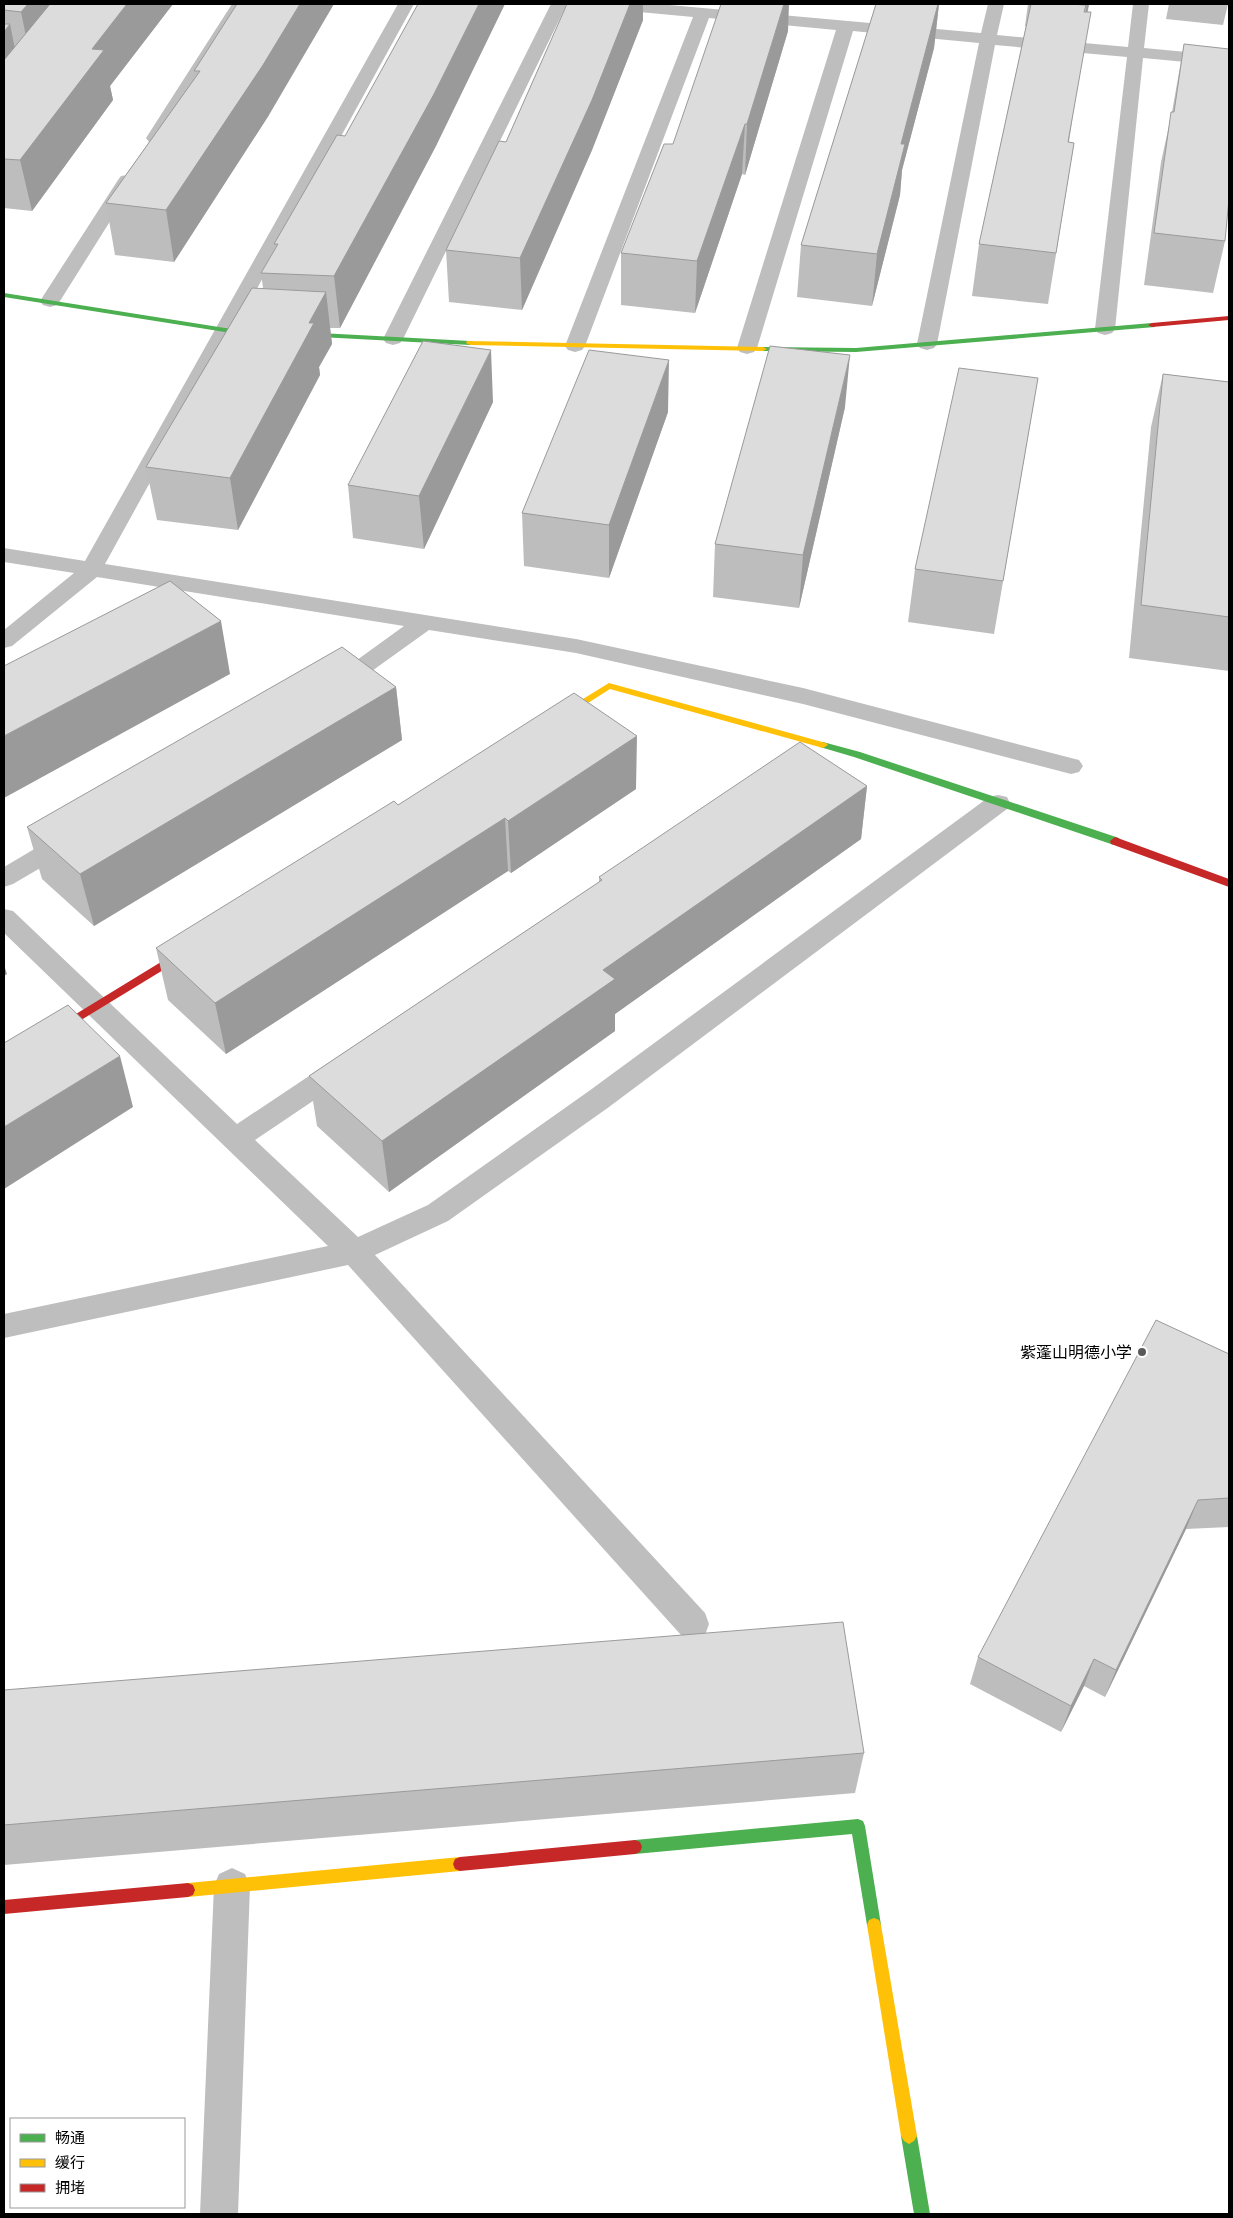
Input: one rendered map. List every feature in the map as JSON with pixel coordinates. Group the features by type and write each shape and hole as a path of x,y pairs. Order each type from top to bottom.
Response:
{"street":[{"path":"145,152 240,4"},
{"path":"4,641 91,570 406,4"},
{"path":"393,339 559,4"},
{"path":"607,4 1229,61"},
{"path":"927,344 996,4"},
{"path":"1105,329 1141,4"},
{"path":"576,346 703,12"},
{"path":"746,348 846,26"},
{"path":"50,301 134,169"},
{"path":"4,295 225,330 507,345 856,350 1229,318"},
{"path":"4,555 576,646 803,696 1070,766"},
{"path":"318,696 335,687 425,622"},
{"path":"542,728 609,686 857,754 1133,847 1229,884"},
{"path":"796,761 820,744"},
{"path":"4,1326 354,1252 438,1213 599,1100 998,803"},
{"path":"4,878 89,829"},
{"path":"4,918 354,1252 693,1624"},
{"path":"4,1063 206,938"},
{"path":"236,1139 360,1056"},
{"path":"4,1907 858,1826 922,2214"},
{"path":"218,2214 232,1886"}],"building":[{"path":"4,4 28,4 21,12 4,10"},
{"path":"50,4 127,4 92,49 104,50 20,160 4,159 4,60"},
{"path":"237,4 300,4 263,65 166,210 106,203 200,71 194,71"},
{"path":"418,4 479,4 434,94 334,276 261,273 278,244 274,244 337,135 345,136"},
{"path":"567,4 630,4 592,100 520,258 446,250 499,141 506,142"},
{"path":"721,4 784,4 747,124 745,124 697,261 621,253 664,144 673,144"},
{"path":"876,4 938,4 901,144 905,144 877,254 801,245"},
{"path":"1031,4 1086,5 1084,12 1091,12 1068,142 1074,143 1056,253 979,244"},
{"path":"4,24 10,24 4,32"},
{"path":"1184,44 1229,49 1229,199 1225,241 1154,233 1171,112 1174,112"},
{"path":"252,288 326,292 309,323 314,323 230,478 146,467"},
{"path":"423,341 491,350 419,496 348,485"},
{"path":"770,346 850,355 803,555 715,544"},
{"path":"589,350 669,360 609,525 522,513"},
{"path":"959,368 1038,378 1003,581 915,569"},
{"path":"1163,374 1229,382 1229,617 1141,605"},
{"path":"170,581 221,621 4,736 4,666"},
{"path":"342,647 396,687 80,874 27,827"},
{"path":"574,693 637,736 508,821 505,818 215,1003 156,948 394,801 398,805"},
{"path":"800,742 867,786 603,970 615,979 382,1141 309,1076 602,880 599,877"},
{"path":"68,1005 120,1056 4,1127 4,1043"},
{"path":"1156,1320 1229,1354 1229,1498 1198,1500 1116,1670 1094,1659 1071,1706 978,1657"},
{"path":"843,1622 864,1753 4,1825 4,1690"}],"traffic: fast":[{"path":"4,295 225,330 470,343"},
{"path":"763,349 856,350 1152,325"},
{"path":"823,745 857,754 1115,841"},
{"path":"635,1847 858,1826 874,1925"},
{"path":"909,2136 922,2214"}],"traffic: slow":[{"path":"470,343 763,349"},
{"path":"555,720 609,686 823,745"},
{"path":"188,1890 460,1864"},
{"path":"874,1925 909,2136"}],"traffic: jam":[{"path":"1152,325 1229,318"},
{"path":"1115,841 1229,883"},
{"path":"4,1063 192,947"},
{"path":"460,1864 635,1847"},
{"path":"4,1907 188,1890"}],"place":[{"name":"紫蓬山明德小学","path":"1142,1352"}]}
